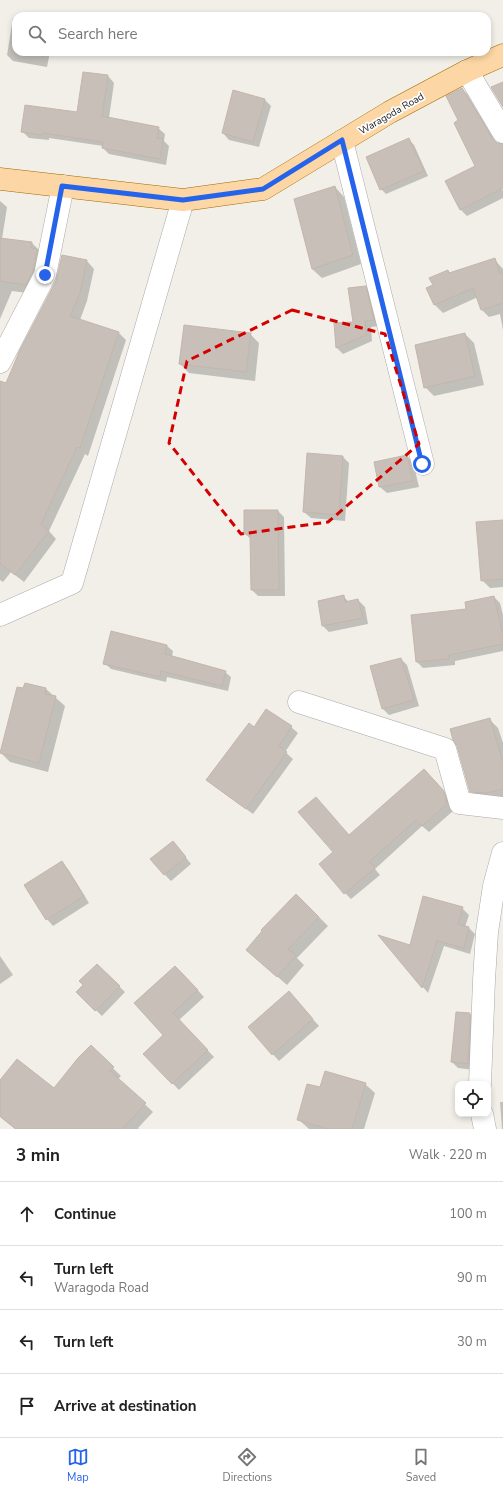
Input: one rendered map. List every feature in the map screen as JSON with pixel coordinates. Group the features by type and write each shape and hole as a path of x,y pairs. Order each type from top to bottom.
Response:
{"main road":[{"name":"Waragoda Road","path":"0,179 183,200 263,189 390,112 467,71 503,55"}],"street":[{"path":"467,71 503,132"},
{"path":"342,140 422,464"},
{"path":"0,362 45,275 62,186"},
{"path":"0,615 72,583 82,553 139,349 183,200"},
{"path":"299,702 445,748 460,803 503,808"},
{"path":"480,1081 487,932 494,886 503,852"},
{"path":"483,1117 485,1129"}],"highlighted area":[{"path":"292,310 385,334 419,444 328,522 241,534 169,443 187,361"}],"building":[{"path":"83,72 108,75 102,116 159,127 157,138 163,139 160,159 102,148 103,142 43,133 42,135 21,132 25,105 77,112"},
{"path":"503,82 503,107 491,87"},
{"path":"462,88 492,138 497,143 503,144 503,188 460,210 445,181 475,166 454,123 458,120 446,96"},
{"path":"233,90 265,99 253,142 222,133"},
{"path":"409,138 424,171 380,190 366,157"},
{"path":"335,186 353,255 312,269 294,199"},
{"path":"0,238 32,242 31,248 37,249 33,271 26,285 0,281"},
{"path":"62,255 87,260 80,293 70,316 119,332 80,448 77,447 41,524 49,531 15,575 0,563 0,381 6,383 20,350 56,281"},
{"path":"495,258 500,274 503,273 503,303 481,310 473,288 434,305 426,288 433,285 429,278 448,270 449,273"},
{"path":"366,286 374,320 365,321 366,335 336,348 334,323 353,322 348,288"},
{"path":"184,325 251,333 246,372 179,364"},
{"path":"465,333 475,376 424,388 415,345"},
{"path":"307,453 343,456 339,515 303,512"},
{"path":"407,455 413,481 379,487 374,462"},
{"path":"244,510 278,510 279,590 251,590 250,534 244,534"},
{"path":"503,520 503,579 481,581 476,522"},
{"path":"344,595 345,602 358,599 363,618 322,626 318,601"},
{"path":"494,596 503,635 503,644 449,655 449,659 416,662 411,615 466,609 465,602"},
{"path":"111,631 167,645 165,654 226,671 222,686 161,671 160,677 103,664"},
{"path":"401,658 414,700 382,709 370,666"},
{"path":"25,683 46,688 45,694 56,696 39,763 0,753 17,687 23,688"},
{"path":"266,709 292,726 279,746 287,752 246,809 206,780 249,723 254,727"},
{"path":"490,718 503,763 503,789 486,793 470,792 457,746 453,740 450,729"},
{"path":"424,769 444,791 447,804 422,826 416,820 369,862 375,868 344,894 319,864 333,852 298,812 316,797 349,835"},
{"path":"173,841 186,857 164,875 150,859"},
{"path":"62,861 84,896 46,920 24,885"},
{"path":"296,894 319,917 288,949 296,955 277,977 246,950 262,931 261,930"},
{"path":"423,896 463,907 458,924 469,927 464,948 437,941 422,988 378,935 410,945"},
{"path":"97,964 120,986 95,1011 76,992 83,985 79,981"},
{"path":"175,966 198,990 173,1013 208,1050 172,1084 143,1054 163,1035 134,1003"},
{"path":"289,991 313,1019 272,1055 248,1027"},
{"path":"456,1012 470,1013 468,1064 451,1062"},
{"path":"91,1045 114,1067 110,1071 146,1103 122,1129 16,1129 0,1116 0,1080 17,1059 54,1088 78,1058"},
{"path":"325,1071 366,1083 352,1129 329,1129 297,1120 307,1084 320,1087"}],"route":[{"path":"45,275 62,186 183,200 263,189 342,140 422,464"}]}
